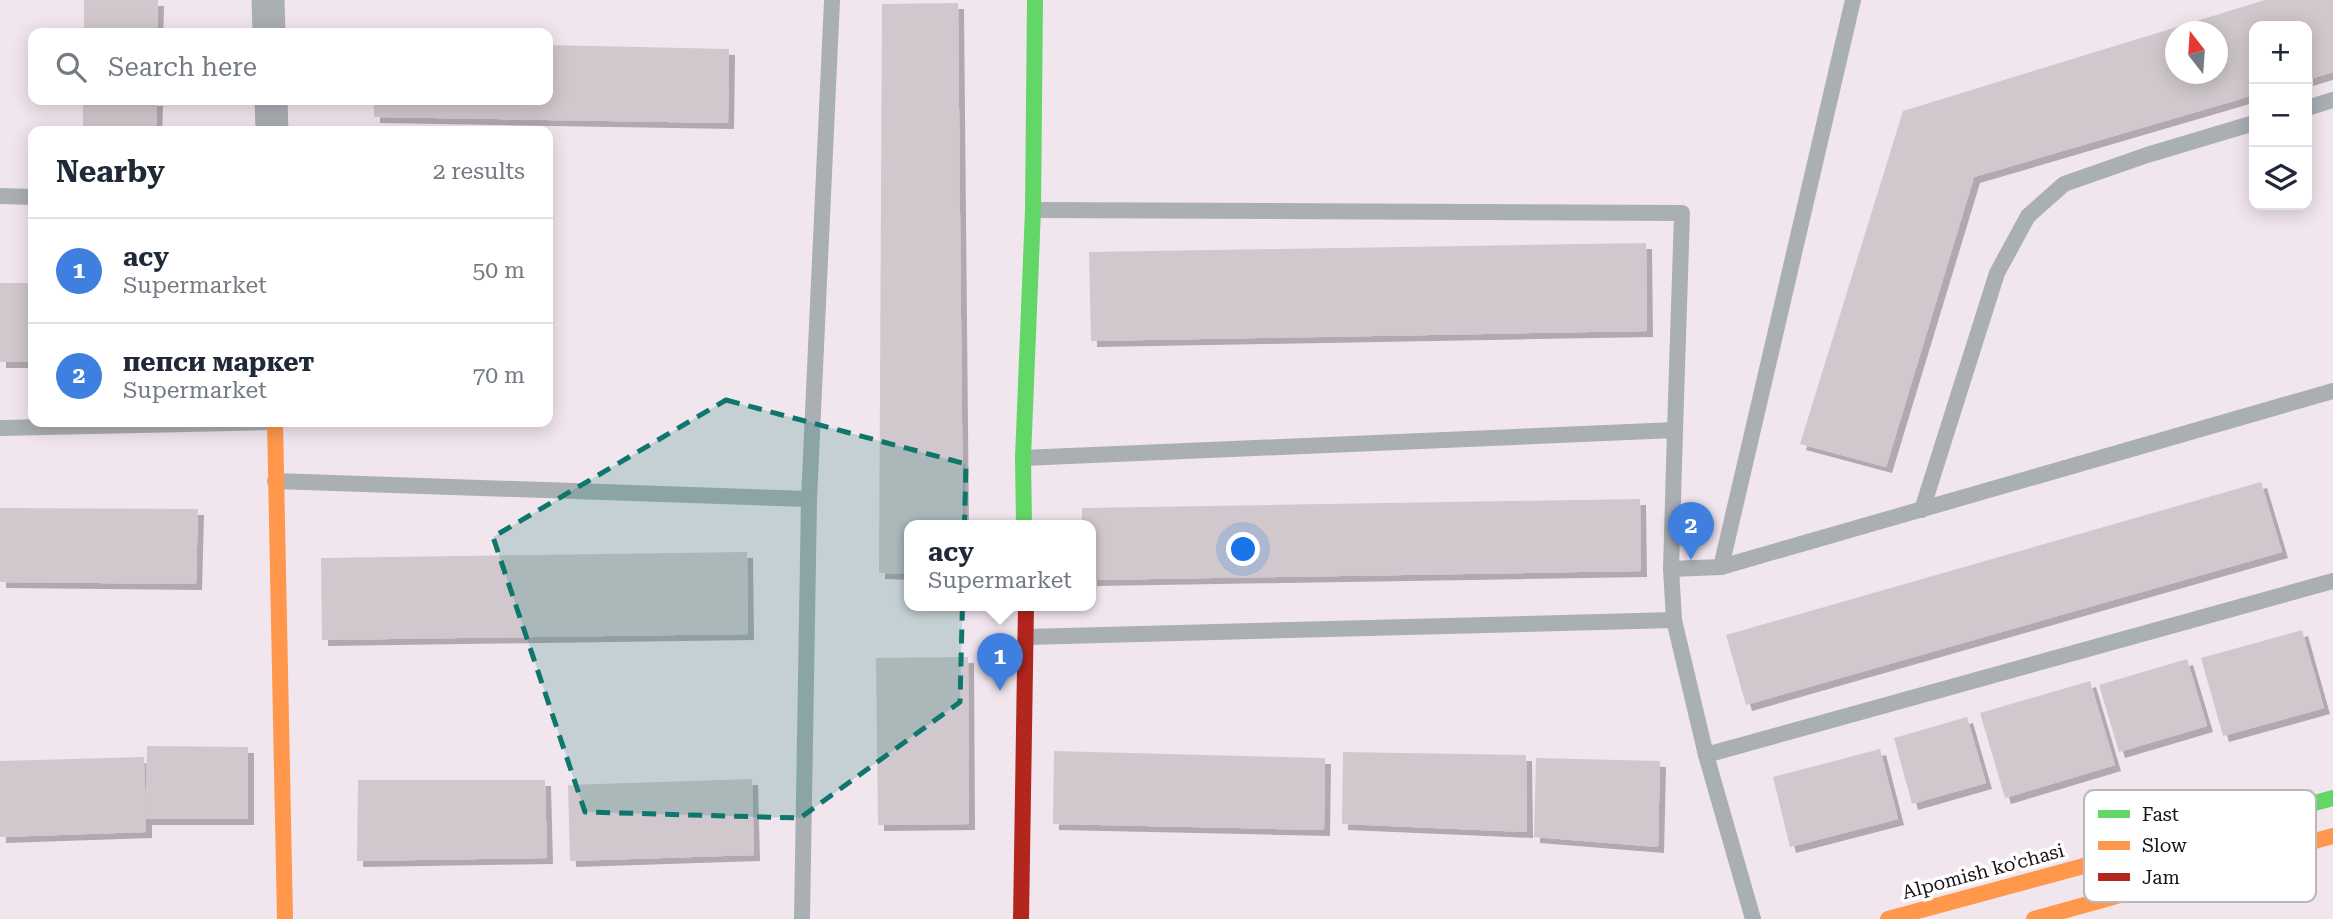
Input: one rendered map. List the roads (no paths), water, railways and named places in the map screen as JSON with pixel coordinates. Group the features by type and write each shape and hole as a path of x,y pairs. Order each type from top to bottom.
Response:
{"street":[{"path":"268,0 269,28"},
{"path":"1024,520 1023,458 1033,210 1035,0"},
{"path":"271,105 272,126"},
{"path":"275,427 285,919"},
{"path":"1021,919 1026,611"},
{"name":"Alpomish ko'chasi","path":"2316,803 2333,798"},
{"path":"2316,841 2333,836"},
{"name":"Alpomish ko'chasi","path":"1888,919 2084,866"},
{"path":"2034,919 2095,902"}],"lane":[{"path":"802,919 809,499 832,0"},
{"path":"1721,566 1853,0"},
{"path":"2312,106 2333,100"},
{"path":"1922,510 1997,272 2028,216 2064,184 2147,155 2249,124"},
{"path":"0,196 28,197"},
{"path":"1033,210 1682,213 1671,569 1674,620 1706,755 1753,919"},
{"path":"1671,569 1721,566 2333,391"},
{"path":"0,428 46,427"},
{"path":"1023,458 1675,430"},
{"path":"275,481 809,499"},
{"path":"1706,755 2333,581"},
{"path":"1027,637 1674,620"}],"place":[{"name":"пепси маркет","path":"1691,560"},
{"name":"асу","path":"1000,691"}]}
